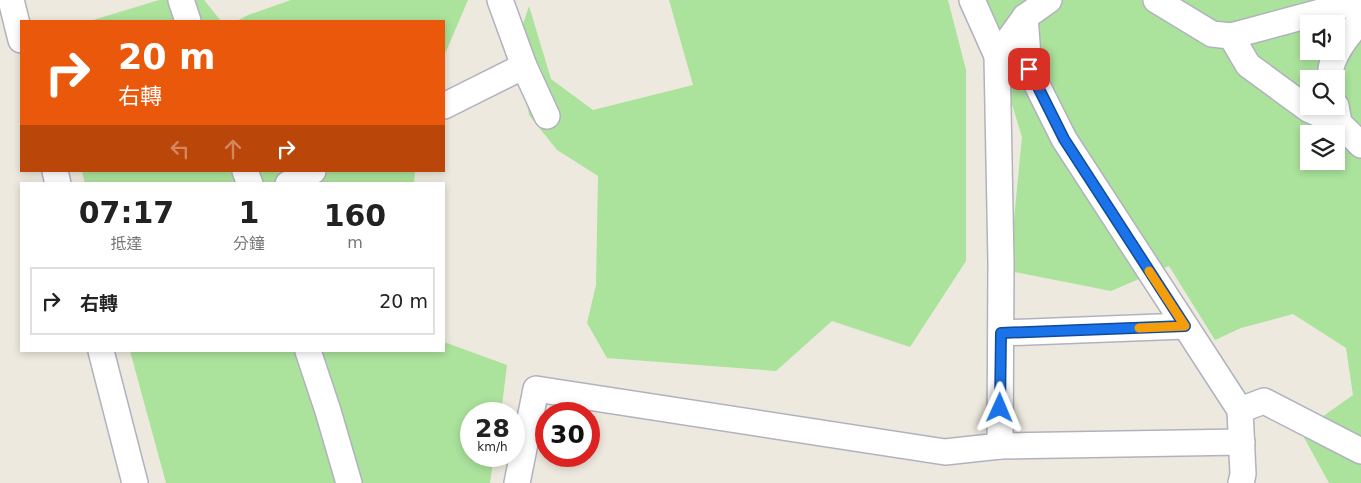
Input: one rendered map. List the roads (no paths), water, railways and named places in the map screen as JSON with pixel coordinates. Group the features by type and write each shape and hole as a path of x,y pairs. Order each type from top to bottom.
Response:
{"street":[{"path":"11,0 20,36"},
{"path":"181,0 188,20"},
{"path":"500,0 524,66 547,116"},
{"path":"972,0 997,56 1001,333 1000,446"},
{"path":"997,56 1024,17 1049,0"},
{"path":"1156,0 1212,34 1231,36 1361,1"},
{"path":"1024,17 1029,69 1064,139 1240,410 1243,474 1241,483"},
{"path":"1330,70 1341,43 1361,20"},
{"path":"1231,36 1248,65 1300,103"},
{"path":"445,106 524,66"},
{"path":"1339,115 1361,145"},
{"path":"292,182 311,172"},
{"path":"1001,333 1185,326"},
{"path":"101,352 135,483"},
{"path":"308,352 349,483"},
{"path":"516,483 536,389 945,452 1000,446 1242,442"},
{"path":"1240,410 1264,401 1361,452"}]}
